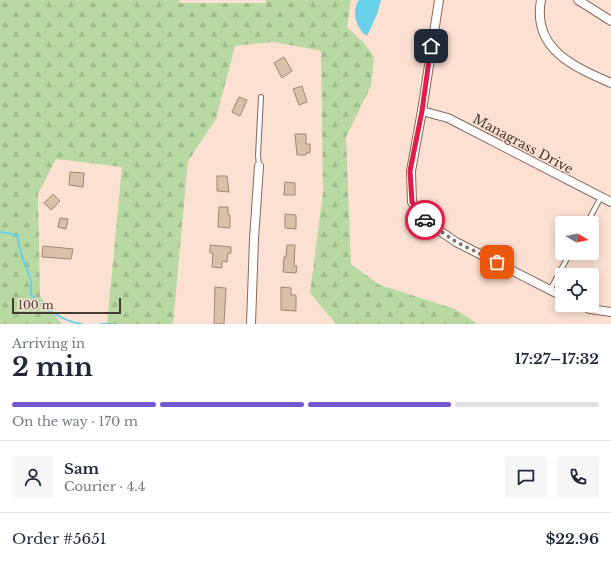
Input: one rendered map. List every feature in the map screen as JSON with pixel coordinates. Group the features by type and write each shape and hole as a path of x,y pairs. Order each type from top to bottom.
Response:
{"street":[{"path":"439,0 422,111 410,171 412,202 424,220 456,242 555,292"},
{"path":"541,0 540,9 542,26 546,39 556,52 586,72 611,83"},
{"path":"578,0 611,21"},
{"name":"Managrass Drive","path":"422,111 448,118 611,202"},
{"path":"251,324 254,239 259,166"},
{"path":"599,311 611,312"}],"lane":[{"path":"259,166 258,155 261,97"},
{"path":"591,216 601,197"},
{"path":"550,290 566,260"}],"green space":[{"path":"0,0 179,0 180,3 266,3 266,0 351,0 347,27 364,43 374,57 371,86 346,137 351,264 380,285 455,309 478,324 336,324 310,293 323,192 321,51 274,42 235,46 216,119 188,161 173,324 107,324 122,167 56,159 38,194 40,296 62,324 0,324"}],"water":[{"path":"359,0 381,0 377,14 367,36 360,29 356,20 355,9"}],"building":[{"path":"284,57 292,71 282,78 274,63"},
{"path":"302,86 307,102 299,105 293,89"},
{"path":"239,97 247,100 240,116 232,112"},
{"path":"295,134 306,134 306,144 310,144 310,153 306,153 306,155 297,155"},
{"path":"70,172 84,173 83,187 69,185"},
{"path":"217,176 227,176 229,192 217,191"},
{"path":"285,182 295,183 295,195 284,195"},
{"path":"53,194 60,201 51,210 44,203"},
{"path":"219,207 228,207 228,215 230,215 230,228 218,227"},
{"path":"285,214 296,215 296,229 285,228"},
{"path":"60,218 68,219 66,229 58,227"},
{"path":"210,245 231,247 231,253 228,253 227,262 222,261 222,268 212,267 213,253 210,253"},
{"path":"287,245 295,245 294,266 297,266 296,273 283,272 284,257 286,257"},
{"path":"43,246 73,249 71,259 42,257"},
{"path":"215,287 226,288 224,324 214,324"},
{"path":"281,287 291,288 291,295 296,295 296,311 281,310"}],"waterway":[{"path":"0,232 18,235 20,251 31,280 31,295 41,304 61,317 75,323 82,324"},
{"path":"101,324 113,324"}],"way so far":[{"path":"425,220 456,242 497,262"}],"route":[{"path":"425,220 412,202 410,171 422,111 431,46"}]}
